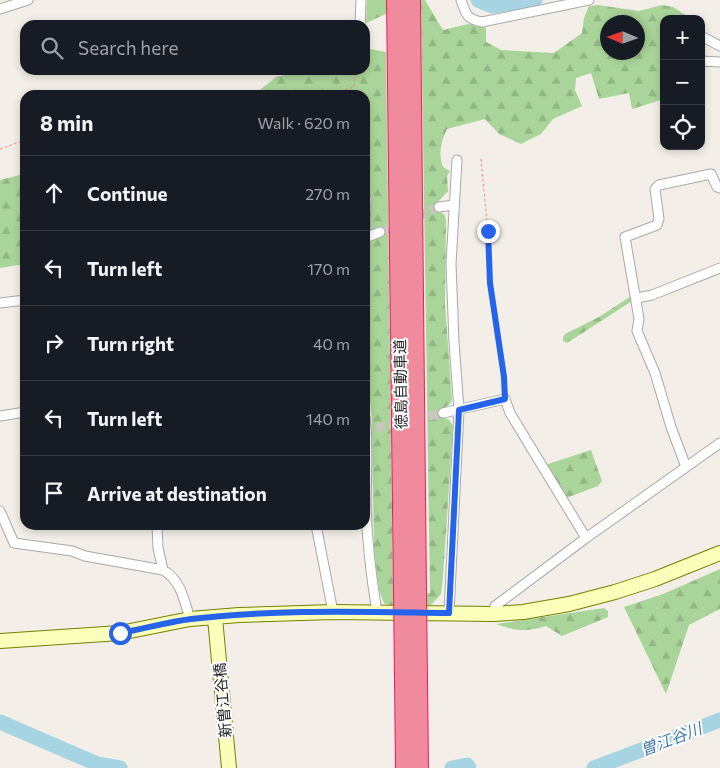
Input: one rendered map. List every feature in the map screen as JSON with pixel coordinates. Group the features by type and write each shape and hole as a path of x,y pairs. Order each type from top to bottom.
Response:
{"highway":[{"name":"徳島自動車道","path":"396,0 410,592 419,768"},
{"name":"徳島自動車道","path":"405,768 410,592 411,0"}],"street":[{"path":"0,8 28,0"},
{"path":"360,20 361,0"},
{"path":"461,0 465,14 472,20 482,22 589,0"},
{"path":"705,38 720,46"},
{"path":"705,60 720,62"},
{"path":"449,613 459,410 454,342 452,264 457,160"},
{"path":"686,466 671,427 655,373 637,331 640,319 625,237 657,225 659,220 655,189 660,185 711,174 717,188 720,188"},
{"path":"440,207 454,205"},
{"path":"370,236 380,232"},
{"path":"637,298 652,295 720,268"},
{"path":"0,303 20,301"},
{"path":"443,413 505,399 510,412 586,538"},
{"path":"0,416 20,413"},
{"path":"370,426 372,430 370,455"},
{"path":"492,614 495,606 586,538 720,443"},
{"path":"0,511 14,543 72,551 85,556 162,570 172,575 179,586 190,619"},
{"path":"157,530 162,570"},
{"path":"317,530 333,612"},
{"path":"367,530 369,569 377,612"},
{"path":"0,641 120,633 190,619 289,612 492,614 523,612 569,604 615,592 655,579 720,553"},
{"name":"新曽江谷橋","path":"215,618 229,768"}],"path":[{"path":"344,90 354,87 355,75"},
{"path":"0,149 20,142"},
{"path":"481,159 490,255 490,283 504,377 505,399"}],"green space":[{"path":"367,0 388,0 388,13 370,21 366,20"},
{"path":"421,0 425,0 443,30 468,24 486,28 486,42 501,50 554,53 582,33 584,18 589,6 598,5 639,11 662,5 673,7 686,15 660,15 660,100 632,109 629,93 599,99 591,73 576,78 575,90 582,106 553,119 541,134 521,144 499,134 485,119 447,129 442,143 441,157 443,167 450,171 447,176 448,191 438,202 439,212 444,214 446,219 445,304 452,400 450,404 441,410 441,416 449,420 453,426 441,594 431,605 389,605 384,603 379,590 374,549 370,401 370,90 260,90 276,77 284,75 370,75 370,49 386,52 393,594 430,593"},
{"path":"20,175 20,265 0,268 0,180"},
{"path":"631,296 632,301 567,343 563,341 565,334 599,317"},
{"path":"591,450 602,481 598,486 566,498 545,465"},
{"path":"720,569 720,609 689,625 666,694 624,607 663,594"},
{"path":"604,608 608,611 608,617 562,636 546,626 521,630 496,624"}],"waterway":[{"path":"478,0 492,6 535,0"},
{"name":"曽江谷川","path":"594,768 720,720"},
{"name":"曽江谷川","path":"0,722 97,764 120,768"},
{"name":"曽江谷川","path":"452,768 467,765 469,768"}],"tunnel":[{"path":"380,232 439,207"},
{"path":"376,428 443,413"}],"route":[{"path":"120,633 190,619 239,615 289,612 449,613 459,442 459,410 505,399 504,377 490,283 488,231"}]}
